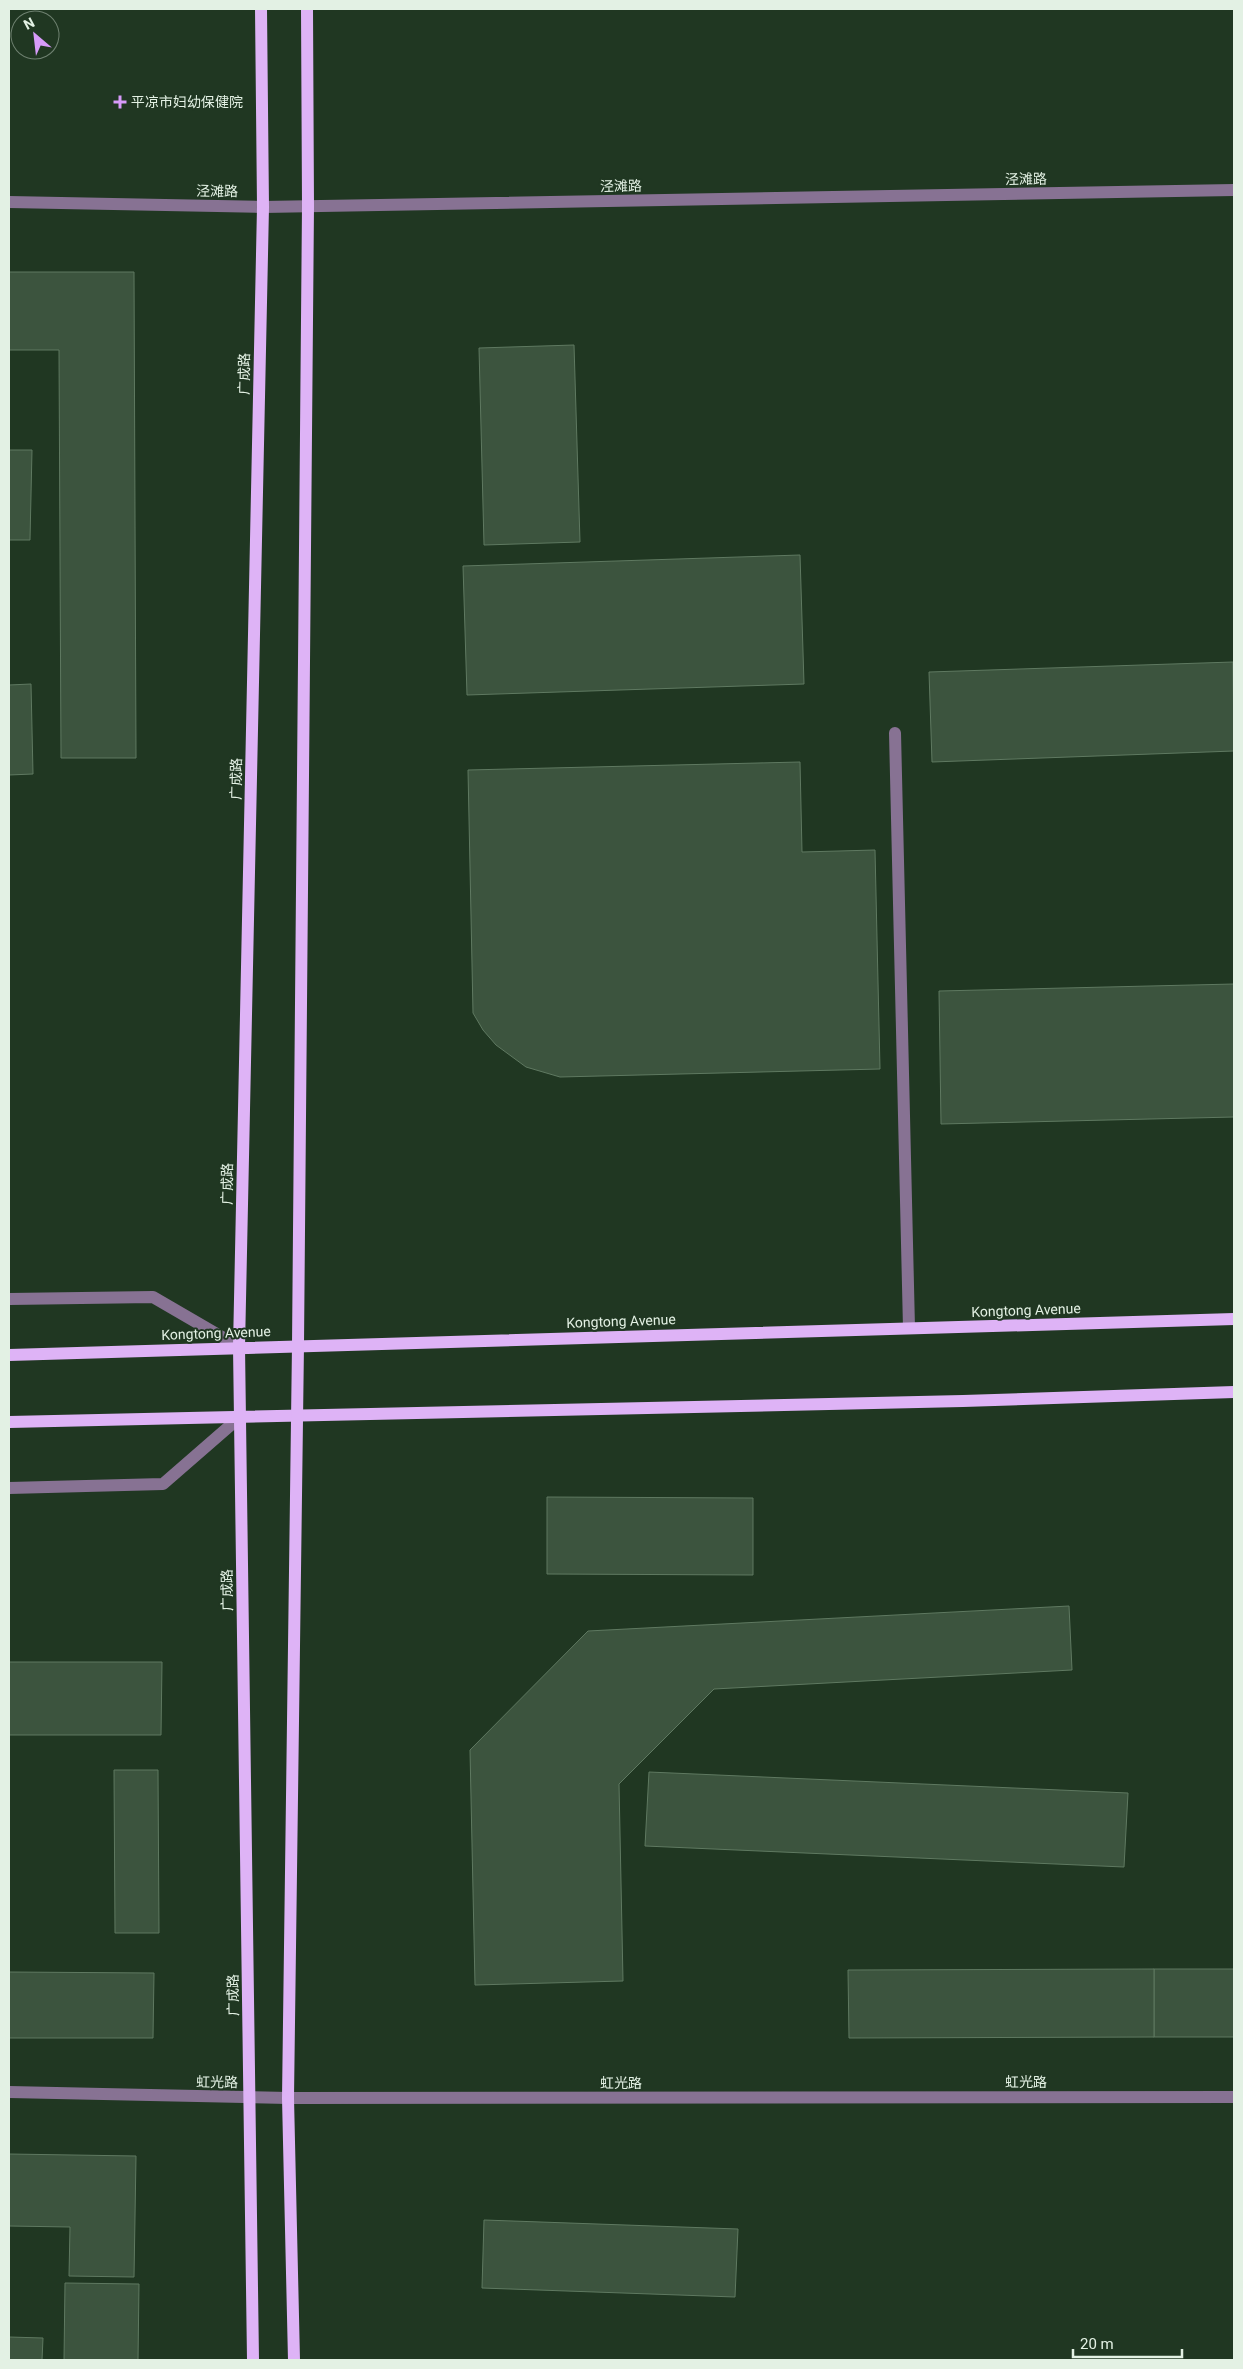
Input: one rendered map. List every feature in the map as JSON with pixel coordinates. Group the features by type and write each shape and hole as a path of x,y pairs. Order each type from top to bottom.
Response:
{"main road":[{"name":"广成路","path":"253,2360 239,1347 263,207 261,9"},
{"path":"294,2360 288,2098 298,1345 308,206 307,9"},
{"name":"Kongtong Avenue","path":"9,1355 298,1345 1234,1319"},
{"path":"9,1422 943,1402 1234,1392"}],"street":[{"name":"泾滩路","path":"9,202 263,207 1234,190"},
{"path":"895,733 909,1328"},
{"path":"9,1299 153,1298 239,1347"},
{"path":"9,1488 163,1484 240,1417"},
{"name":"虹光路","path":"9,2092 288,2098 1234,2097"}],"building":[{"path":"9,272 134,272 136,758 61,758 59,350 9,350"},
{"path":"574,345 580,542 484,545 479,348"},
{"path":"9,450 32,450 30,540 9,540"},
{"path":"800,555 804,684 467,695 463,566"},
{"path":"1233,662 1234,751 932,762 929,672"},
{"path":"31,684 33,774 9,775 9,685"},
{"path":"800,762 802,852 875,850 880,1069 560,1077 526,1067 496,1045 483,1030 473,1013 468,770"},
{"path":"1234,984 1234,1117 941,1124 939,991"},
{"path":"547,1497 753,1498 753,1575 547,1574"},
{"path":"1069,1606 1072,1670 714,1689 619,1784 623,1981 475,1985 470,1750 588,1631"},
{"path":"9,1662 162,1662 161,1735 9,1735"},
{"path":"114,1770 158,1770 159,1933 115,1933"},
{"path":"649,1772 1128,1793 1124,1867 645,1846"},
{"path":"1154,1969 1234,1969 1234,2037 1154,2037"},
{"path":"1154,1969 1154,2037 849,2038 848,1970"},
{"path":"9,1972 154,1973 153,2038 9,2038"},
{"path":"9,2154 136,2156 134,2277 69,2276 70,2227 9,2226"},
{"path":"484,2220 738,2229 735,2297 482,2288"},
{"path":"65,2283 139,2284 138,2360 64,2360"},
{"path":"9,2337 43,2338 42,2360 9,2360"}],"place":[{"name":"平凉市妇幼保健院","path":"120,102"}]}
